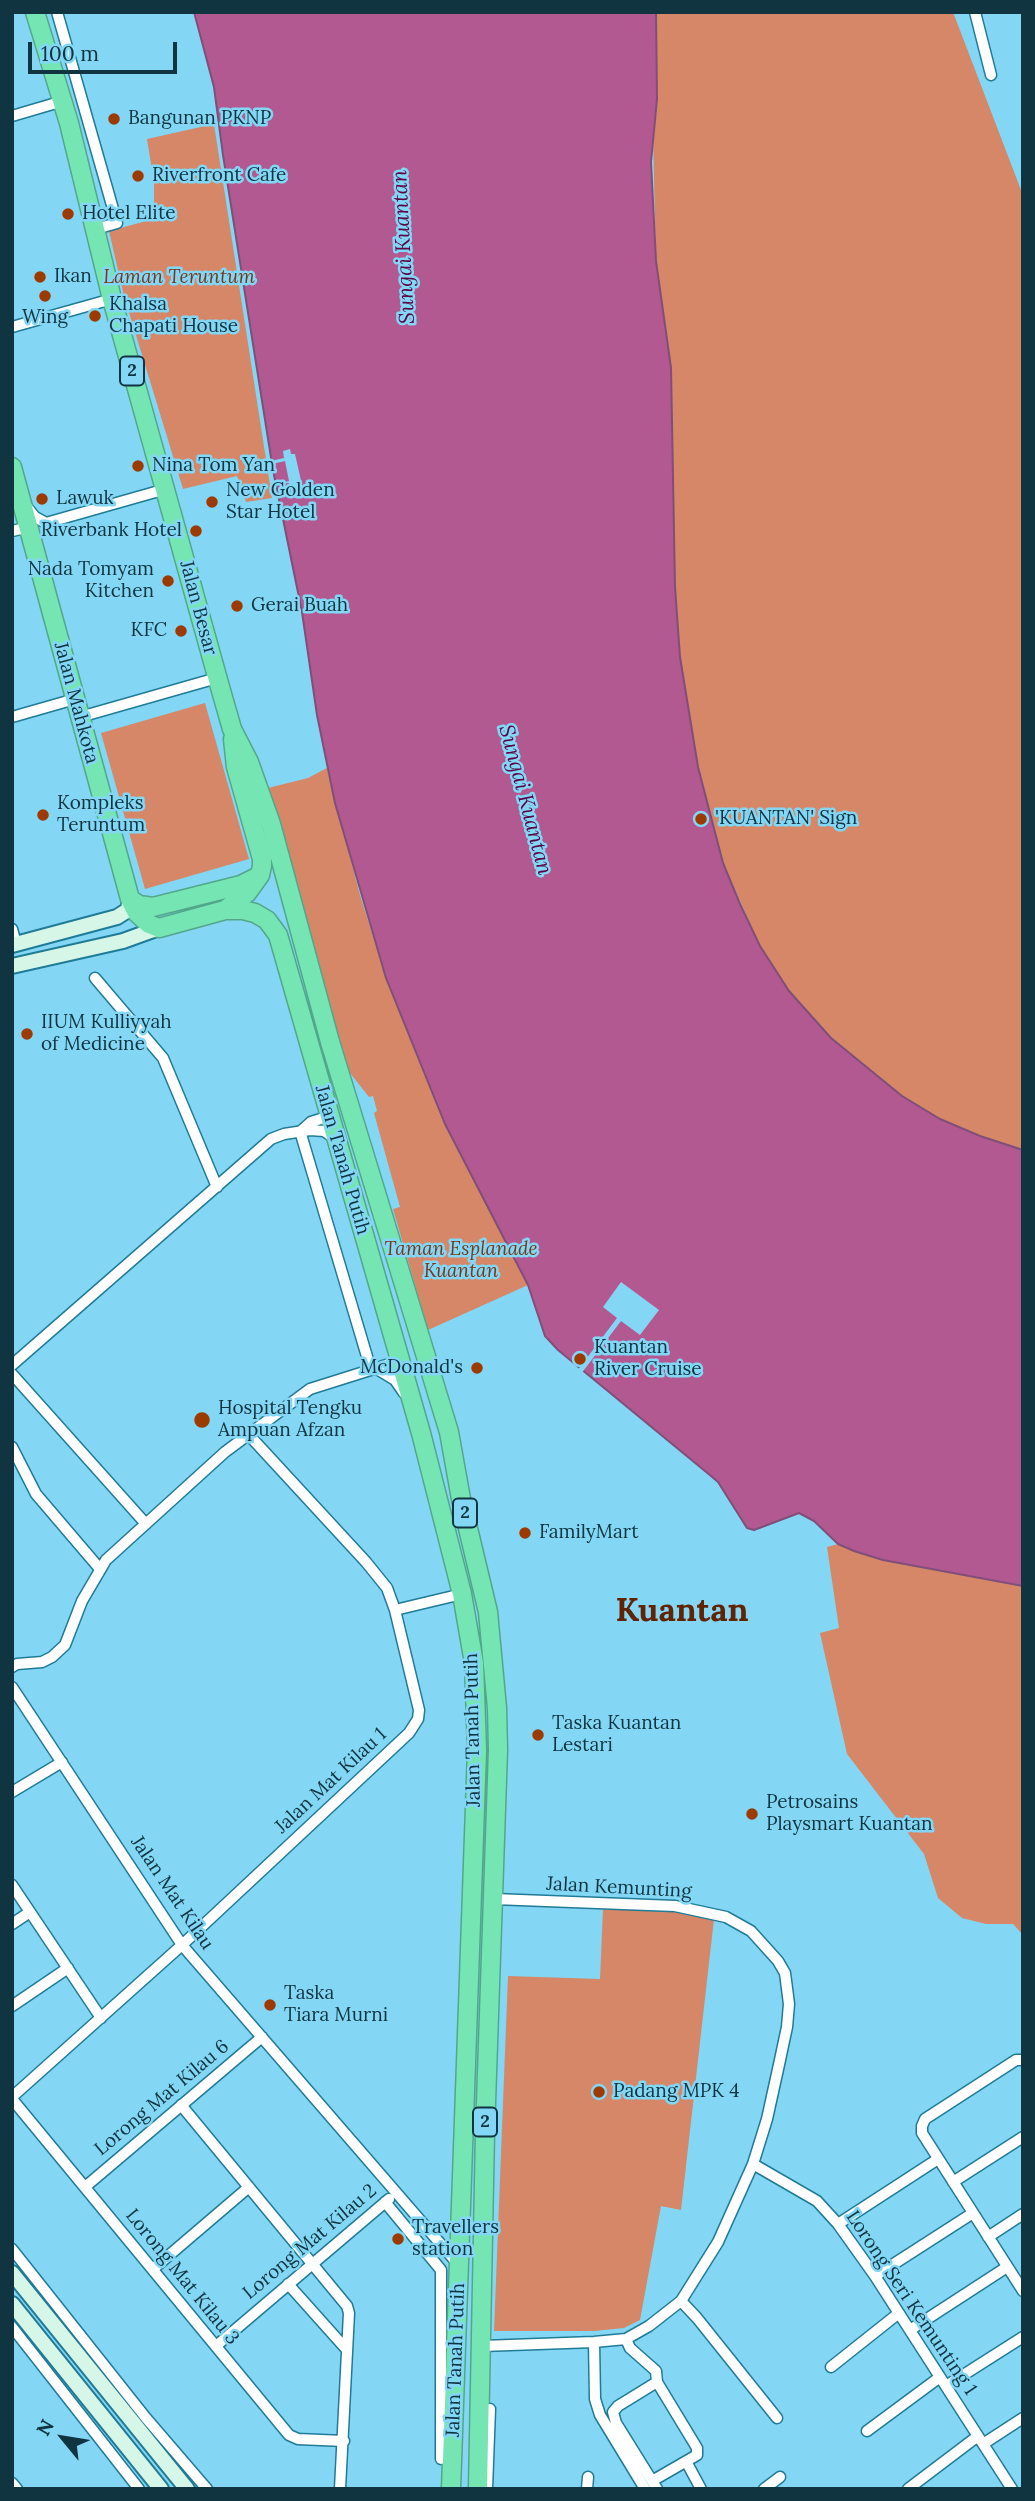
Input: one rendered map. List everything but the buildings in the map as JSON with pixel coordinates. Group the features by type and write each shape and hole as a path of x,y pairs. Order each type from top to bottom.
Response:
{"highway":[{"name":"Jalan Besar","path":"35,12 63,101 112,299 217,678 232,729 255,776 271,824 291,901"},
{"name":"Jalan Mahkota","path":"12,467 130,899 137,913 149,924 159,928"},
{"path":"159,928 225,910 247,893 260,875 262,859 236,767 232,729"},
{"path":"130,899 139,905 153,907 241,885 260,875"},
{"name":"Jalan Tanah Putih","path":"291,901 429,1374 449,1432 492,1641 498,1750 485,2132 482,2346 485,2409 478,2489"},
{"name":"Jalan Tanah Putih","path":"225,910 255,913 274,926 283,949 421,1433 462,1594 474,1662 477,1750 459,2264 450,2335 451,2489"},
{"path":"345,1089 330,1116 359,1138"},
{"path":"421,1433 414,1382 417,1372 429,1374"}],"main road":[{"path":"14,939 117,917 128,910 130,899"},
{"path":"117,917 127,926 123,941"},
{"path":"12,966 123,941 159,928"},
{"path":"12,2273 142,2423 187,2489"},
{"path":"12,2304 161,2489"}],"street":[{"path":"57,12 117,223 96,229"},
{"path":"975,12 991,75"},
{"path":"12,116 63,101"},
{"path":"12,327 112,299"},
{"path":"23,503 35,517 46,523 166,489"},
{"path":"12,531 30,527"},
{"path":"12,717 78,708 217,678"},
{"path":"95,978 167,1065 217,1187"},
{"path":"300,1131 311,1122 330,1116"},
{"path":"300,1131 374,1369 396,1380 413,1409"},
{"path":"12,1365 271,1139 300,1131 324,1131 337,1140"},
{"path":"12,1667 17,1664 42,1662 65,1645 82,1601 100,1569 113,1553 248,1434 310,1389 399,1361"},
{"path":"12,1374 146,1524"},
{"name":"Jalan Mat Kilau 1","path":"12,2098 182,1945 414,1727 418,1719 419,1710 387,1588 248,1434"},
{"path":"12,1447 36,1494 100,1569"},
{"path":"395,1611 462,1594"},
{"name":"Jalan Mat Kilau","path":"12,1687 182,1945 459,2264"},
{"path":"12,1792 62,1762"},
{"path":"13,1886 101,2018"},
{"name":"Jalan Kemunting","path":"482,2346 626,2339 649,2326 681,2301 719,2242 753,2164 788,2027 789,2004 785,1973 778,1961 760,1940 740,1923 726,1917 694,1909 598,1902 494,1899"},
{"path":"12,1924 30,1912"},
{"path":"12,2006 68,1968"},
{"name":"Lorong Mat Kilau 6","path":"85,2187 262,2037"},
{"path":"1022,2287 922,2133 925,2119 1016,2060 1023,2060"},
{"name":"Lorong Mat Kilau 3","path":"12,2098 289,2435 298,2439 344,2441"},
{"path":"181,2105 347,2306 349,2313 340,2489"},
{"path":"953,2182 1023,2137"},
{"path":"838,2224 938,2159"},
{"name":"Lorong Seri Kemunting 1","path":"753,2164 817,2201 838,2224 875,2276 1012,2489"},
{"path":"153,2269 248,2187"},
{"name":"Lorong Mat Kilau 2","path":"216,2346 395,2193"},
{"path":"384,2202 441,2268 450,2335 441,2459"},
{"path":"875,2276 973,2213"},
{"path":"988,2237 1023,2214"},
{"path":"12,2249 142,2423 207,2489"},
{"path":"910,2330 1007,2267"},
{"path":"288,2284 347,2350"},
{"path":"681,2301 776,2418"},
{"path":"831,2367 899,2313"},
{"path":"12,2327 139,2489"},
{"path":"867,2431 943,2382 1023,2337"},
{"path":"626,2339 630,2348 656,2371 657,2382 697,2448 697,2455 651,2486"},
{"path":"594,2342 594,2399 600,2415 651,2486"},
{"path":"651,2486 616,2423 613,2412 618,2406 657,2382"},
{"path":"485,2409 487,2489"},
{"path":"908,2489 981,2440 1023,2418"},
{"path":"687,2463 701,2489"},
{"path":"587,2489 588,2477"},
{"path":"764,2489 780,2477"},
{"path":"12,2483 17,2489"}],"green space":[{"path":"650,12 953,12 1023,190 1023,1150 940,1119 902,1096 831,1038 789,991 760,946 723,863 698,767 680,657 675,587 670,406 656,261"},
{"name":"Laman Teruntum","path":"214,124 272,498 246,502 237,476 183,489 124,296 109,231 154,219 154,182 147,139"},
{"path":"205,703 249,859 145,889 101,733"},
{"name":"Taman Esplanade Kuantan","path":"327,768 360,895 386,978 445,1124 528,1285 428,1330 393,1209 400,1207 374,1113 377,1111 373,1096 369,1097 343,1064 264,789 308,778"},
{"path":"838,1544 883,1560 1023,1586 1023,1935 1013,1924 986,1924 962,1918 938,1898 924,1854 847,1754 820,1633 839,1628 827,1547"},
{"name":"Padang MPK 4","path":"603,1909 681,1911 714,1919 681,2210 661,2206 640,2320 624,2328 594,2331 494,2331 508,1976 600,1979"}],"water":[{"name":"Sungai Kuantan","path":"194,12 656,12 657,99 651,162 656,261 671,368 675,587 680,657 698,767 723,863 760,946 789,991 831,1038 902,1096 940,1119 1023,1150 1023,1586 883,1560 854,1551 838,1544 814,1521 799,1513 754,1530 747,1528 718,1482 558,1350 545,1336 528,1285 445,1124 386,978 335,803 317,715 302,612 273,470 214,87"}],"pier":[{"path":"290,449 291,454 295,454 302,485 291,490 289,483 276,484 289,481 285,461 272,464 271,461 284,458 283,451"},
{"path":"621,1282 659,1310 640,1335 621,1321 581,1374 577,1371 617,1318 603,1307"}],"place":[{"name":"Bangunan PKNP","path":"114,119"},
{"name":"Riverfront Cafe","path":"138,176"},
{"name":"Hotel Elite","path":"68,214"},
{"name":"Ikan","path":"40,277"},
{"name":"Wing","path":"45,296"},
{"name":"Khalsa Chapati House","path":"95,316"},
{"name":"Nina Tom Yan","path":"138,466"},
{"name":"Lawuk","path":"42,499"},
{"name":"New Golden Star Hotel","path":"212,502"},
{"name":"Riverbank Hotel","path":"196,531"},
{"name":"Nada Tomyam Kitchen","path":"168,581"},
{"name":"Gerai Buah","path":"237,606"},
{"name":"KFC","path":"181,631"},
{"name":"Kompleks Teruntum","path":"43,815"},
{"name":"'KUANTAN' Sign","path":"701,819"},
{"name":"IIUM Kulliyyah of Medicine","path":"27,1034"},
{"name":"Kuantan River Cruise","path":"580,1359"},
{"name":"McDonald's","path":"477,1368"},
{"name":"Hospital Tengku Ampuan Afzan","path":"202,1420"},
{"name":"FamilyMart","path":"525,1533"},
{"name":"Taska Kuantan Lestari","path":"538,1735"},
{"name":"Petrosains Playsmart Kuantan","path":"752,1814"},
{"name":"Taska Tiara Murni","path":"270,2005"},
{"name":"Padang MPK 4","path":"599,2092"},
{"name":"Travellers station","path":"398,2239"}],"district":[{"name":"Kuantan","path":"682,1612"}]}
